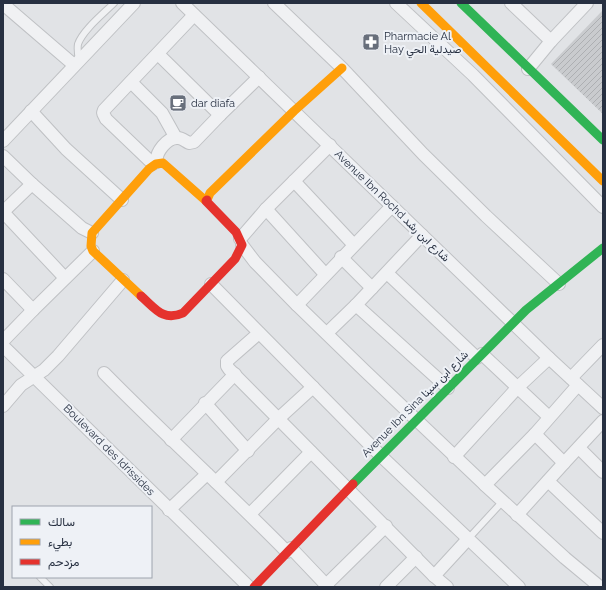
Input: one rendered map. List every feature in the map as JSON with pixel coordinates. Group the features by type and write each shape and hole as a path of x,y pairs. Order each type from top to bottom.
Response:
{"street":[{"path":"3,141 134,3"},
{"name":"Avenue Ibn Rochd شارع ابن رشد","path":"182,3 549,358 603,408"},
{"path":"274,3 342,68 423,154 486,216 559,284"},
{"path":"396,3 473,75 603,207"},
{"path":"421,3 603,181"},
{"path":"461,3 603,140"},
{"path":"511,3 551,41"},
{"path":"528,69 585,4"},
{"path":"7,5 77,63"},
{"path":"194,15 104,110 103,114 106,119 155,163 163,163 206,200 236,232 241,242 256,262 364,371 517,515 583,574 598,583"},
{"path":"158,54 220,115"},
{"path":"206,200 215,188 342,68"},
{"path":"259,77 194,142 189,143 176,138 172,139 158,151 155,163 92,233 91,246 93,251 161,314 168,317 176,316 182,313 235,258 241,242 266,209 330,146"},
{"path":"131,82 162,113 176,138"},
{"path":"31,111 66,149 122,200"},
{"path":"3,156 82,228 92,233"},
{"path":"294,181 353,244"},
{"path":"32,184 3,212 65,278"},
{"path":"297,305 353,244 392,206"},
{"path":"266,209 325,274"},
{"path":"327,333 356,305 422,235"},
{"name":"Avenue Ibn Sina شارع ابن سينا","path":"254,587 349,488 536,301 603,248"},
{"path":"3,341 93,251"},
{"path":"341,257 372,288"},
{"path":"387,273 480,356 518,387 549,417"},
{"path":"3,278 33,310"},
{"path":"3,406 17,389 44,370 58,356 123,280"},
{"path":"211,284 381,456 519,587"},
{"path":"356,305 448,388"},
{"path":"259,332 228,361 227,366 278,420 349,488 434,576 447,587"},
{"path":"485,485 535,434 603,345"},
{"name":"Boulevard des Idrissides","path":"3,346 249,587"},
{"path":"454,457 518,387 549,358"},
{"path":"104,373 171,440 327,586 386,526"},
{"path":"171,440 205,403 235,374"},
{"path":"216,482 312,387"},
{"path":"205,403 248,451"},
{"path":"517,515 603,421"},
{"path":"535,434 564,463"},
{"path":"579,448 603,472"},
{"path":"250,514 311,452"},
{"path":"169,510 207,474"},
{"path":"548,481 603,533"},
{"path":"434,576 468,539"},
{"path":"386,587 416,557"}],"lane":[{"path":"77,63 78,45 82,37 114,3"},
{"path":"468,539 503,502"},
{"path":"41,578 50,587"}],"building":[{"path":"603,10 603,114 551,64"}],"traffic: fast":[{"path":"461,3 603,140"},
{"path":"353,484 526,310 603,248"}],"traffic: slow":[{"path":"421,3 603,181"},
{"path":"207,200 210,193 294,111 342,68"},
{"path":"141,296 93,251 91,246 92,233 149,169 156,164 163,163 206,201"}],"traffic: jam":[{"path":"141,296 155,309 165,315 170,316 183,313 235,259 242,245 236,232 206,201 207,200"},
{"path":"254,587 353,484"}],"place":[{"name":"Pharmacie Al Hay صيدلية الحي","path":"371,42"},
{"name":"dar diafa","path":"178,103"}]}
